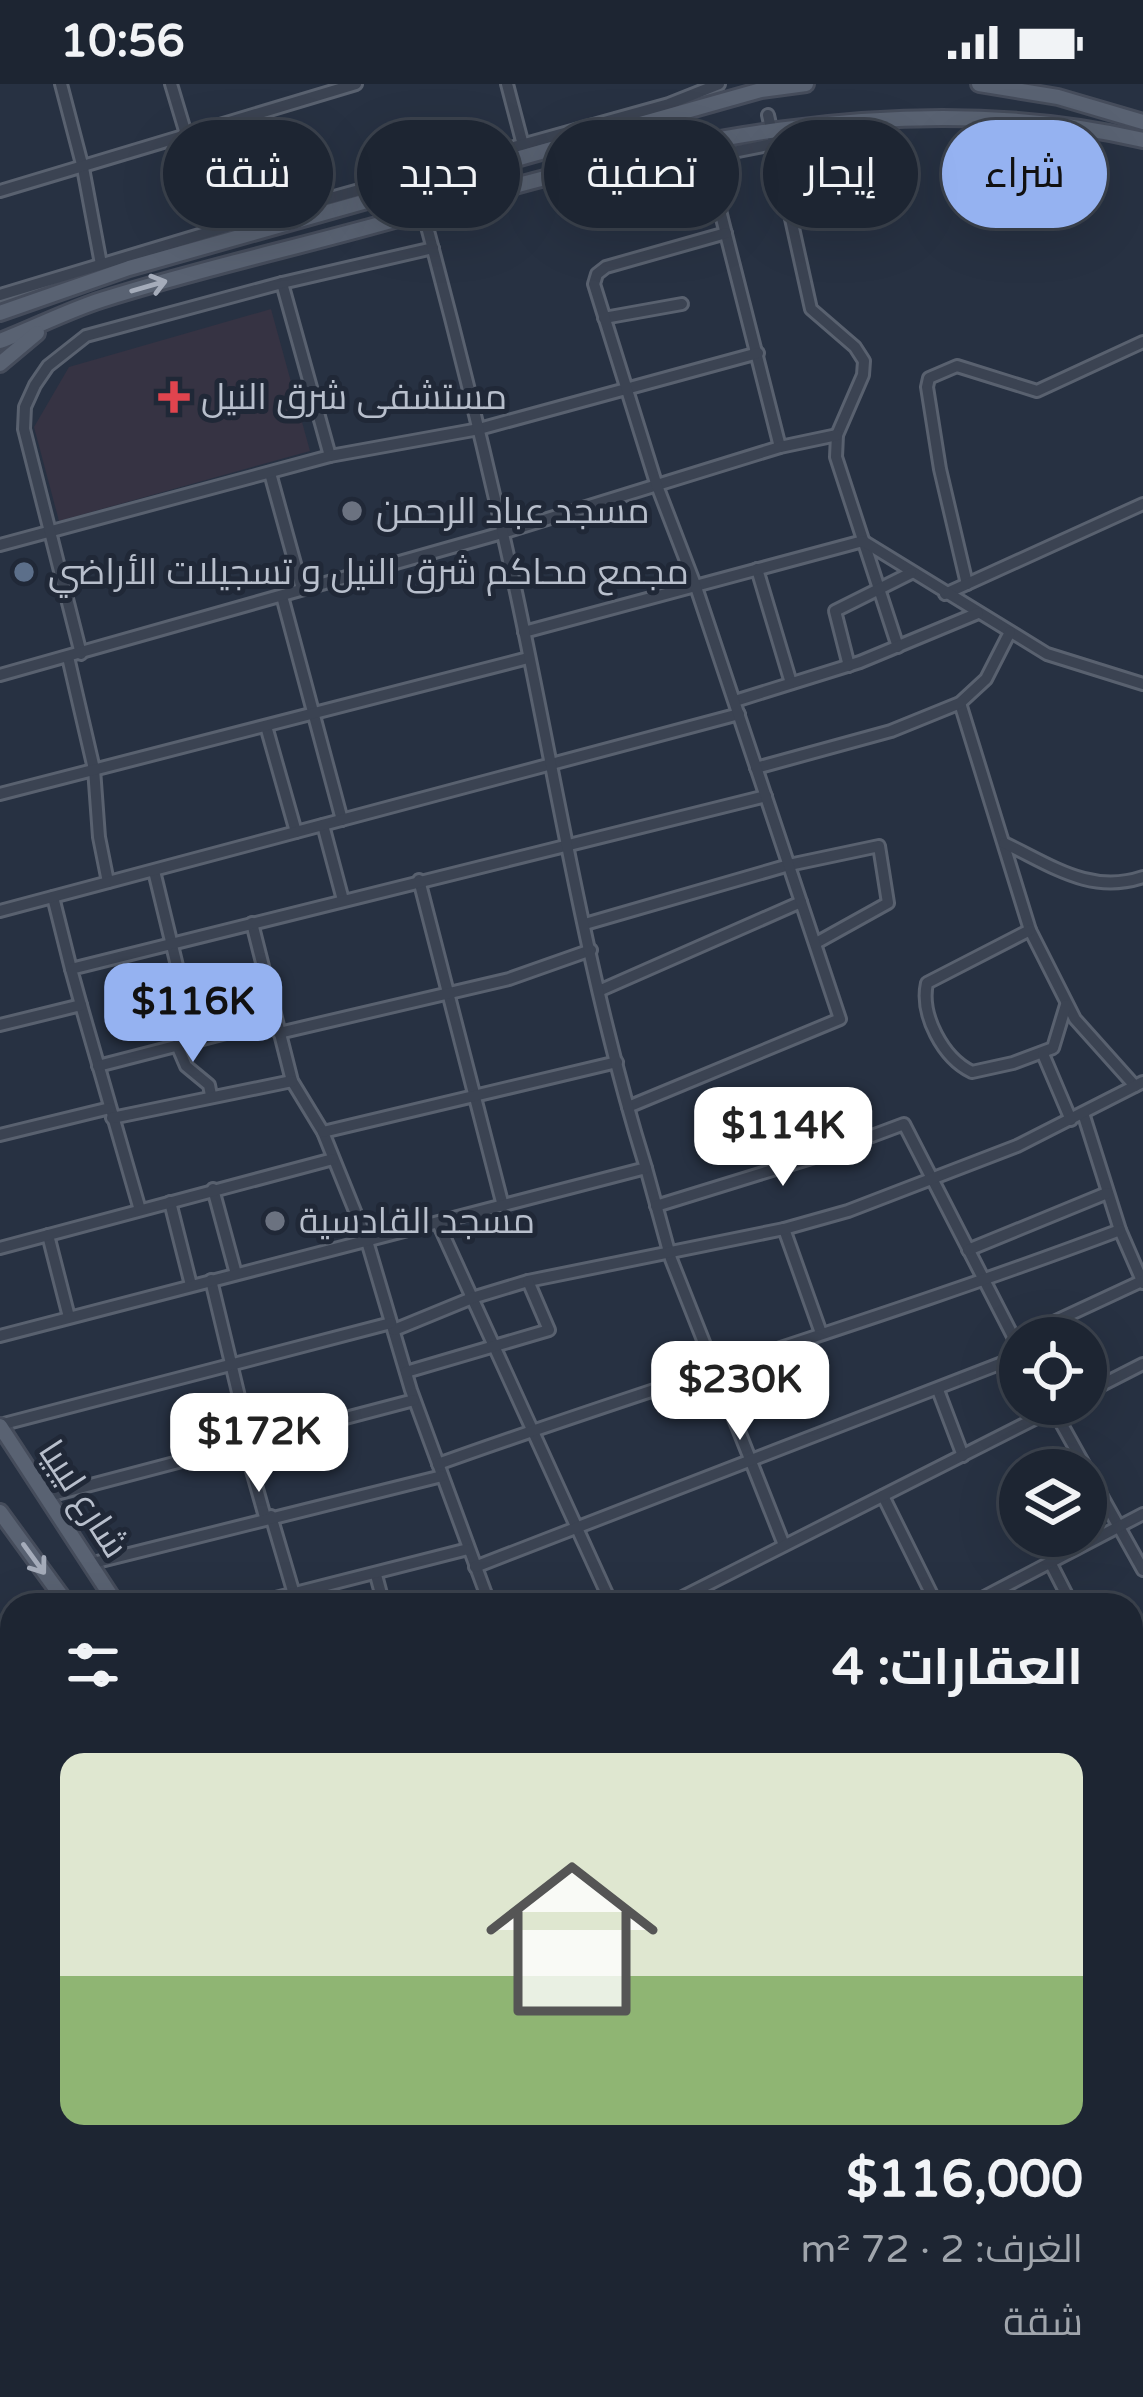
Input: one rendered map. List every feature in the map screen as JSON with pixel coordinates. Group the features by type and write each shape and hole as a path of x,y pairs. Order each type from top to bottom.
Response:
{"main road":[{"path":"667,116 742,84"},
{"path":"0,311 129,268 667,116 761,90 806,84"},
{"path":"980,84 1058,97 1143,122"},
{"path":"979,102 1077,118 1143,140"},
{"path":"520,185 776,114"},
{"path":"0,341 69,312 366,228"},
{"path":"0,364 69,312"},
{"name":"شارع ليبيا","path":"0,1426 109,1593"},
{"name":"شارع ليبيا","path":"0,1512 59,1593"}],"street":[{"path":"61,84 101,264"},
{"path":"171,84 184,120"},
{"path":"507,84 523,145"},
{"path":"232,120 348,85"},
{"path":"333,197 714,85"},
{"path":"775,120 776,114"},
{"path":"0,190 163,142"},
{"path":"763,146 711,160 709,166 780,447"},
{"path":"0,295 223,228"},
{"path":"427,228 479,429 628,1107 668,1250 784,1545"},
{"path":"792,228 811,309 855,347 863,361 863,375 837,435 839,476 898,647"},
{"path":"628,1107 840,1019 696,587 656,483 594,284 606,268 726,233"},
{"path":"109,882 75,655 24,429 25,407 48,366 86,336 433,248"},
{"path":"282,284 330,456"},
{"path":"604,318 682,304"},
{"path":"69,312 86,336"},
{"path":"967,584 932,427 929,378 957,365 1037,391 1143,342"},
{"path":"0,545 330,456 479,429 758,352"},
{"path":"0,675 502,533 780,447 837,435"},
{"path":"270,473 302,589"},
{"path":"945,594 1143,505"},
{"path":"524,632 863,541 945,594 1068,663 1143,684"},
{"path":"757,569 791,683"},
{"path":"849,666 835,611 911,573"},
{"path":"282,596 342,820"},
{"path":"0,911 549,764 737,707 978,613"},
{"path":"757,768 891,731 961,703 986,679 1010,632"},
{"path":"0,794 528,658"},
{"path":"0,1426 392,1326 528,1281 784,1228 933,1180 1139,1084 1066,1005 1030,930 961,703"},
{"path":"266,726 296,832"},
{"path":"71,969 766,796"},
{"path":"323,825 343,900"},
{"path":"1004,843 1088,882 1114,885 1143,878"},
{"path":"585,924 789,866 862,848 881,848 888,903 816,944"},
{"path":"154,871 195,1040"},
{"path":"419,880 502,1206"},
{"path":"53,897 140,1210"},
{"path":"601,990 801,902"},
{"path":"252,923 292,1081 323,1132 367,1241 414,1400 485,1593"},
{"path":"1030,930 930,980 924,993 940,1042 963,1068 978,1072 1042,1054 1056,1042 1066,1005"},
{"path":"98,1066 195,1040 448,995 591,950"},
{"path":"0,1025 81,1005"},
{"path":"177,1045 186,1066 208,1085 211,1096"},
{"path":"1042,1054 1077,1116 1143,1282 1078,1317"},
{"path":"323,1132 617,1061"},
{"path":"0,1135 292,1081"},
{"path":"656,1205 821,1155 900,1124 910,1131 1002,1317"},
{"path":"0,1248 333,1159"},
{"path":"0,1336 646,1168"},
{"path":"213,1189 236,1274"},
{"path":"968,1250 1107,1192"},
{"path":"170,1202 191,1285"},
{"path":"438,1223 606,1593"},
{"path":"784,1228 821,1333"},
{"path":"89,1564 440,1470 533,1430 985,1281 1120,1230"},
{"path":"49,1235 69,1317"},
{"path":"211,1280 247,1444 294,1593"},
{"path":"406,1372 549,1330 528,1281"},
{"path":"475,1567 938,1390 999,1359"},
{"path":"1107,1382 1143,1364"},
{"path":"938,1390 963,1456"},
{"path":"46,1496 414,1400"},
{"path":"690,1593 1021,1425"},
{"path":"1066,1425 1143,1570"},
{"path":"883,1496 932,1593"},
{"path":"998,1593 1143,1514"},
{"path":"298,1593 468,1549"},
{"path":"1050,1562 1066,1593"},
{"path":"376,1575 381,1593"}],"shaded area":[{"name":"مستشفى شرق النيل","path":"271,309 310,451 59,521 34,427 69,367"}],"place":[{"name":"مستشفى شرق النيل","path":"174,397"},
{"name":"مسجد عباد الرحمن","path":"352,511"},
{"name":"مجمع محاكم شرق النيل و تسجيلات الأراضي","path":"24,572"},
{"name":"مسجد القادسية","path":"275,1221"}]}
